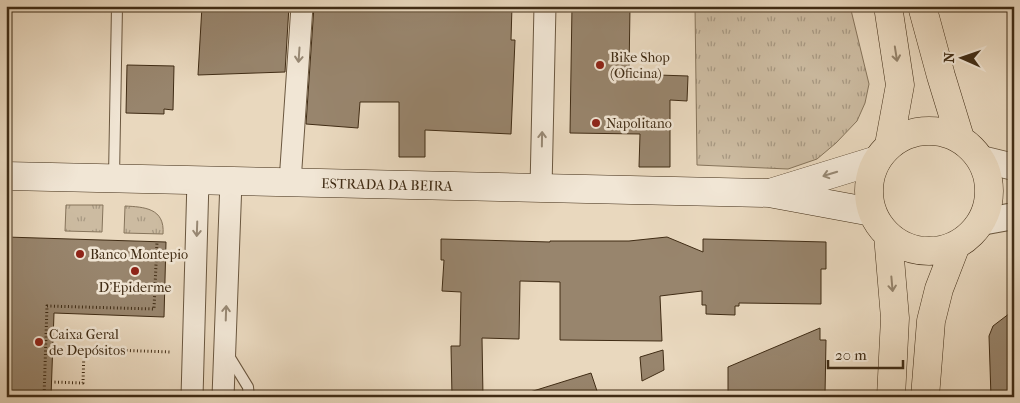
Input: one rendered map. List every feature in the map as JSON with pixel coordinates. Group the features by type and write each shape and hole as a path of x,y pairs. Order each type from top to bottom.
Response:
{"main road":[{"path":"883,153 900,84 888,6"},
{"path":"922,6 960,138"},
{"name":"ESTRADA DA BEIRA","path":"769,193 883,153 905,135 923,130 942,131 960,138 981,159 987,174 990,191 987,207 981,222 970,235 956,245 939,251 920,251 903,245 888,235 879,225 872,212 869,195 870,177 883,153"},
{"name":"ESTRADA DA BEIRA","path":"6,176 769,193 872,212"},
{"path":"888,235 895,318 891,397"},
{"path":"925,397 931,321 939,290 956,245"}],"street":[{"path":"290,182 302,6"},
{"path":"541,188 545,6"},
{"path":"981,159 1014,167"},
{"path":"192,397 198,180"},
{"path":"223,397 231,181"},
{"path":"981,222 1014,216"}],"lane":[{"path":"114,178 116,6"},
{"path":"225,350 248,387 249,397"},
{"path":"883,397 893,365"}],"path":[{"path":"44,397 47,306 154,309 157,242"},
{"path":"51,382 83,383 84,349 194,352"}],"green space":[{"path":"695,6 850,6 869,84 865,103 857,121 817,159 788,169 697,165"},
{"path":"66,205 103,205 102,232 65,231"},
{"path":"125,206 146,208 157,214 163,225 163,234 124,233"}],"building":[{"path":"202,6 289,6 285,72 198,75"},
{"path":"314,6 512,6 511,40 515,40 511,134 425,130 425,157 399,157 399,102 360,102 358,128 306,124"},
{"path":"572,6 630,6 629,74 688,76 687,101 670,100 670,167 639,167 640,134 570,133"},
{"path":"127,65 174,66 173,110 164,109 164,114 126,113"},
{"path":"6,237 166,242 164,317 54,313 51,397 6,397"},
{"path":"667,237 703,252 703,239 826,242 826,269 821,269 821,304 739,303 739,306 735,306 735,315 706,314 706,305 702,305 702,291 660,296 662,341 560,340 560,282 520,281 519,339 482,338 483,397 452,397 451,346 460,346 461,292 442,291 444,260 441,260 441,239 550,242 629,241"},
{"path":"1014,310 1014,397 991,397 989,336 993,326"},
{"path":"820,328 820,340 826,340 825,395 728,394 728,367"},
{"path":"663,350 664,370 642,381 640,357"},
{"path":"591,373 599,397 530,397 530,392"}],"place":[{"name":"Bike Shop (Oficina)","path":"600,65"},
{"name":"Napolitano","path":"596,123"},
{"name":"Banco Montepio","path":"80,254"},
{"name":"D'Epiderme","path":"135,271"},
{"name":"Caixa Geral de Depósitos","path":"39,342"}]}
